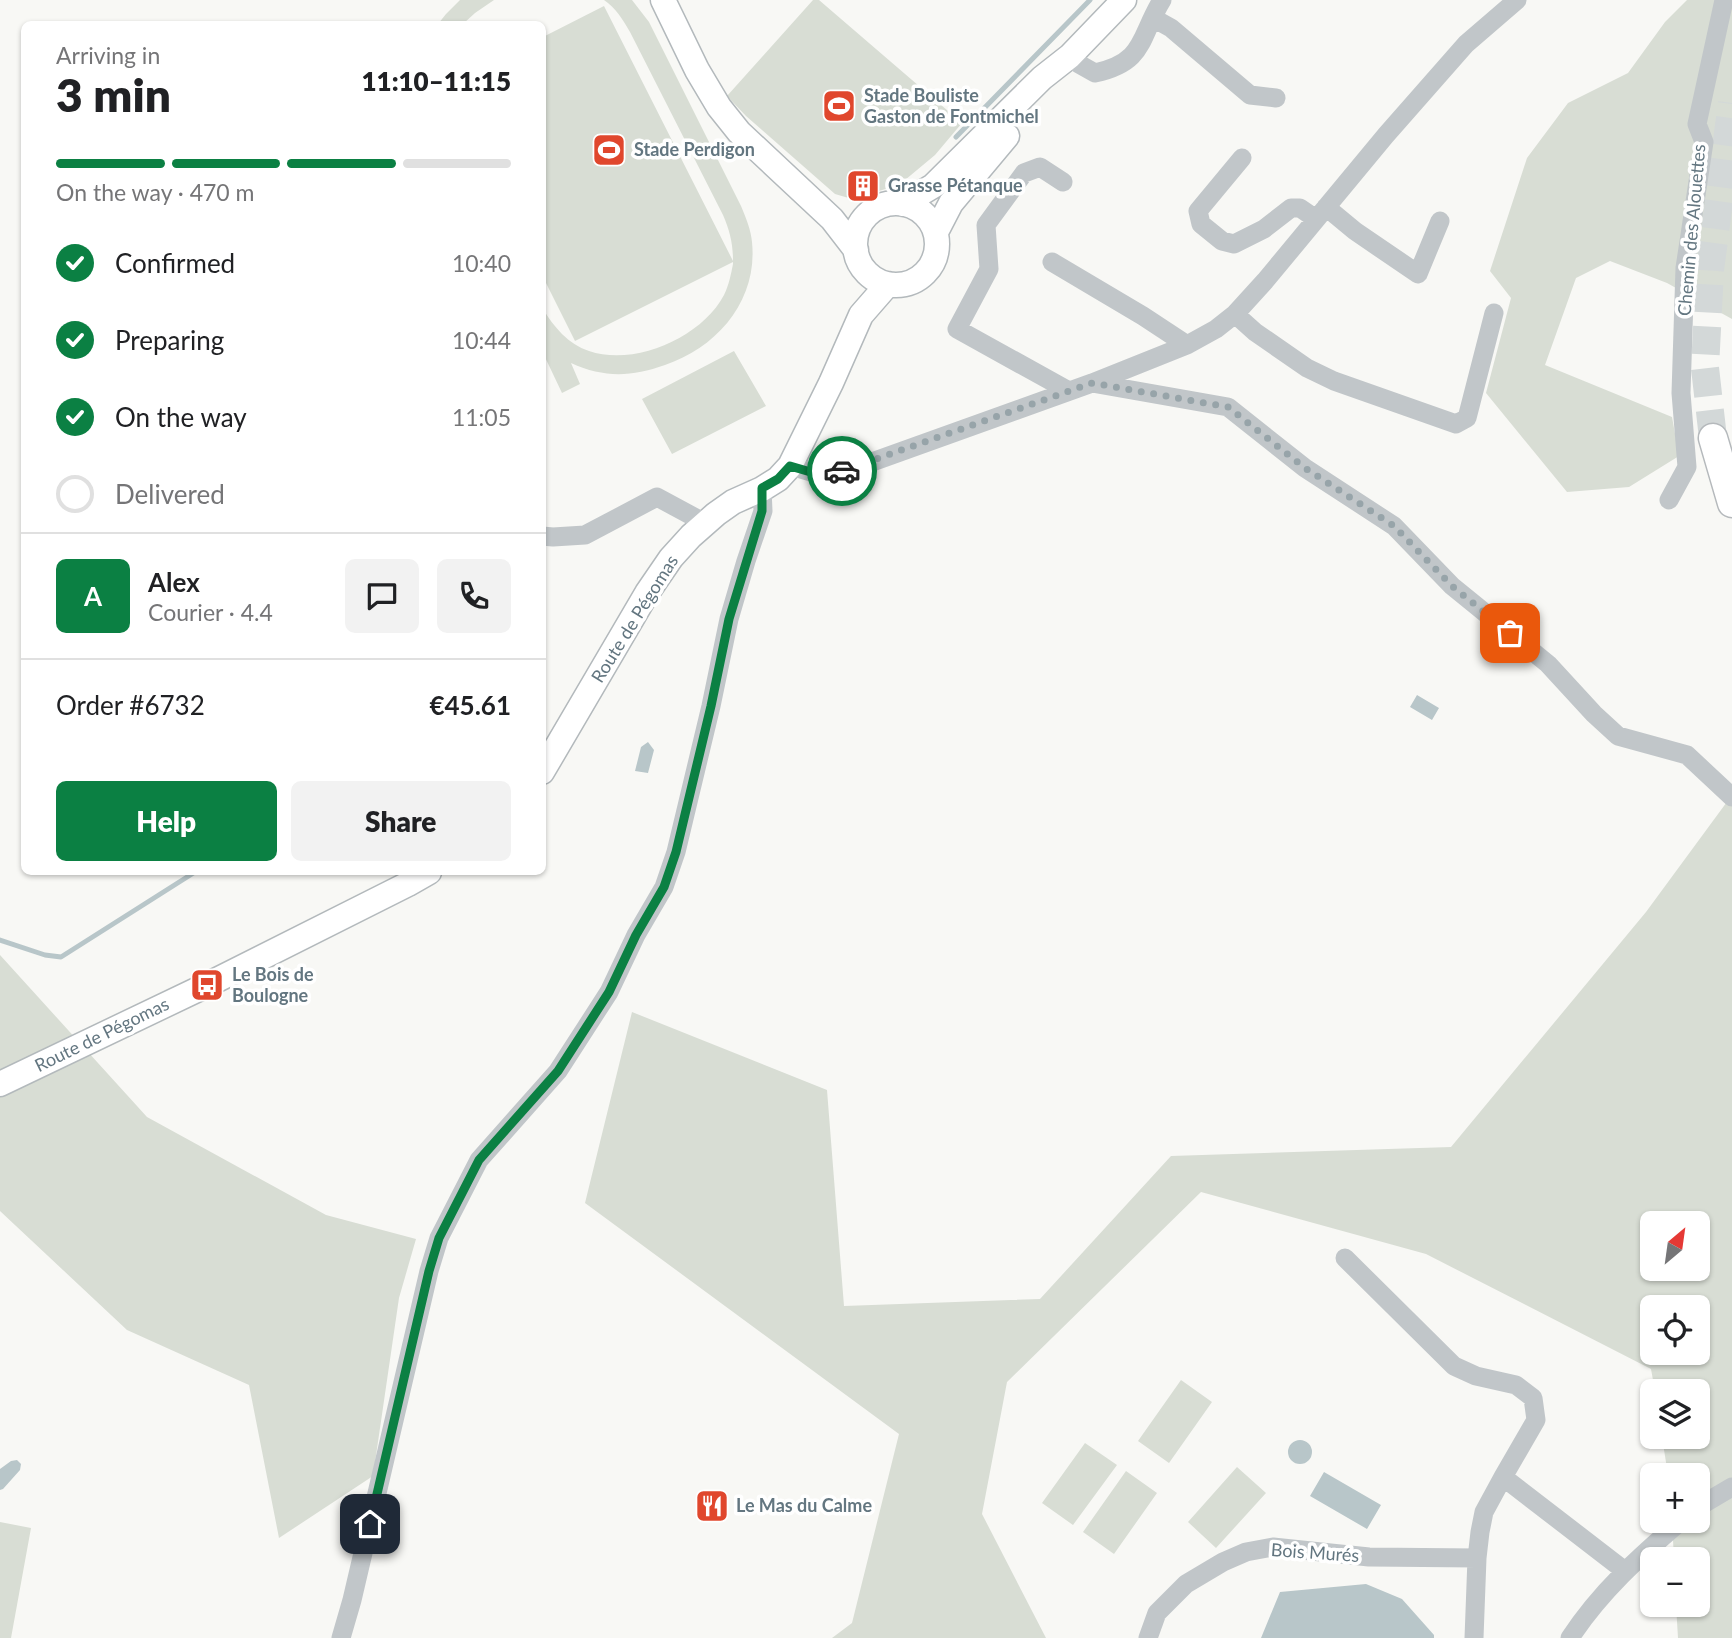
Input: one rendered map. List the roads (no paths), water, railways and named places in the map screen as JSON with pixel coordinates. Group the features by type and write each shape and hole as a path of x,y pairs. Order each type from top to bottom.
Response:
{"highway":[{"path":"1713,438 1732,503"}],"main road":[{"path":"663,0 719,107 739,132 832,219 860,260 879,281 898,285 919,279 933,263 936,232 923,213 903,204 880,206 871,212 858,230 855,240 860,260"},
{"path":"903,204 933,186 1042,78 1070,56 1124,0"},
{"path":"936,232 951,203 1050,85 1070,56"},
{"path":"832,219 863,221"},
{"name":"Route de Pégomas","path":"860,260 861,315"},
{"name":"Route de Pégomas","path":"546,765 647,593 671,558 705,523 733,502 778,479 790,466 861,315 888,284"},
{"name":"Route de Pégomas","path":"2,1079 207,985 424,875"}],"street":[{"path":"1070,56 1095,73 1114,69 1128,60 1142,42 1162,0"},
{"path":"790,466 814,473 846,471 1092,383 1187,345 1216,329 1235,314 1265,281 1386,135 1466,44 1517,0"},
{"name":"Chemin des Alouettes","path":"1669,500 1687,467 1681,393 1685,268 1704,142 1697,124 1724,0"},
{"path":"1153,18 1171,28 1250,94 1276,98"},
{"path":"1242,158 1198,211 1201,224 1222,241 1234,244 1264,229 1291,208 1300,208 1321,213 1355,230 1418,274 1440,221"},
{"path":"1063,182 1040,167 1024,173 986,225 989,269 957,329 1069,391"},
{"path":"1052,262 1187,345"},
{"path":"1235,314 1255,332 1307,368 1334,381 1456,425 1468,418 1494,313"},
{"path":"1092,383 1228,407 1305,468 1394,526 1452,586 1548,664 1618,736 1687,755 1732,797"},
{"path":"341,1638 439,1238 479,1160 558,1071 589,1025 664,887 676,852 729,619 762,511 762,488"},
{"path":"546,536 585,535 657,497 705,523"},
{"path":"1345,1258 1454,1366 1476,1376 1516,1385 1533,1398 1536,1420 1484,1512 1477,1558 1474,1638"},
{"path":"1503,1477 1625,1571"},
{"path":"1710,1500 1732,1487"},
{"path":"1570,1638 1582,1620 1625,1571 1668,1533"},
{"name":"Bois Murés","path":"1148,1638 1157,1613 1186,1584 1223,1562 1247,1552 1273,1547 1369,1557 1477,1558"}],"waterway":[{"path":"956,137 1090,0"},
{"path":"0,940 45,955 61,957 190,875"}],"tunnel":[{"path":"1713,438 1705,368 1710,270 1732,103"}],"place":[{"name":"Stade Bouliste Gaston de Fontmichel","path":"839,106"},
{"name":"Stade Perdigon","path":"609,150"},
{"name":"Grasse Pétanque","path":"863,186"},
{"name":"Le Bois de Boulogne","path":"207,985"},
{"name":"Le Mas du Calme","path":"712,1506"}]}
